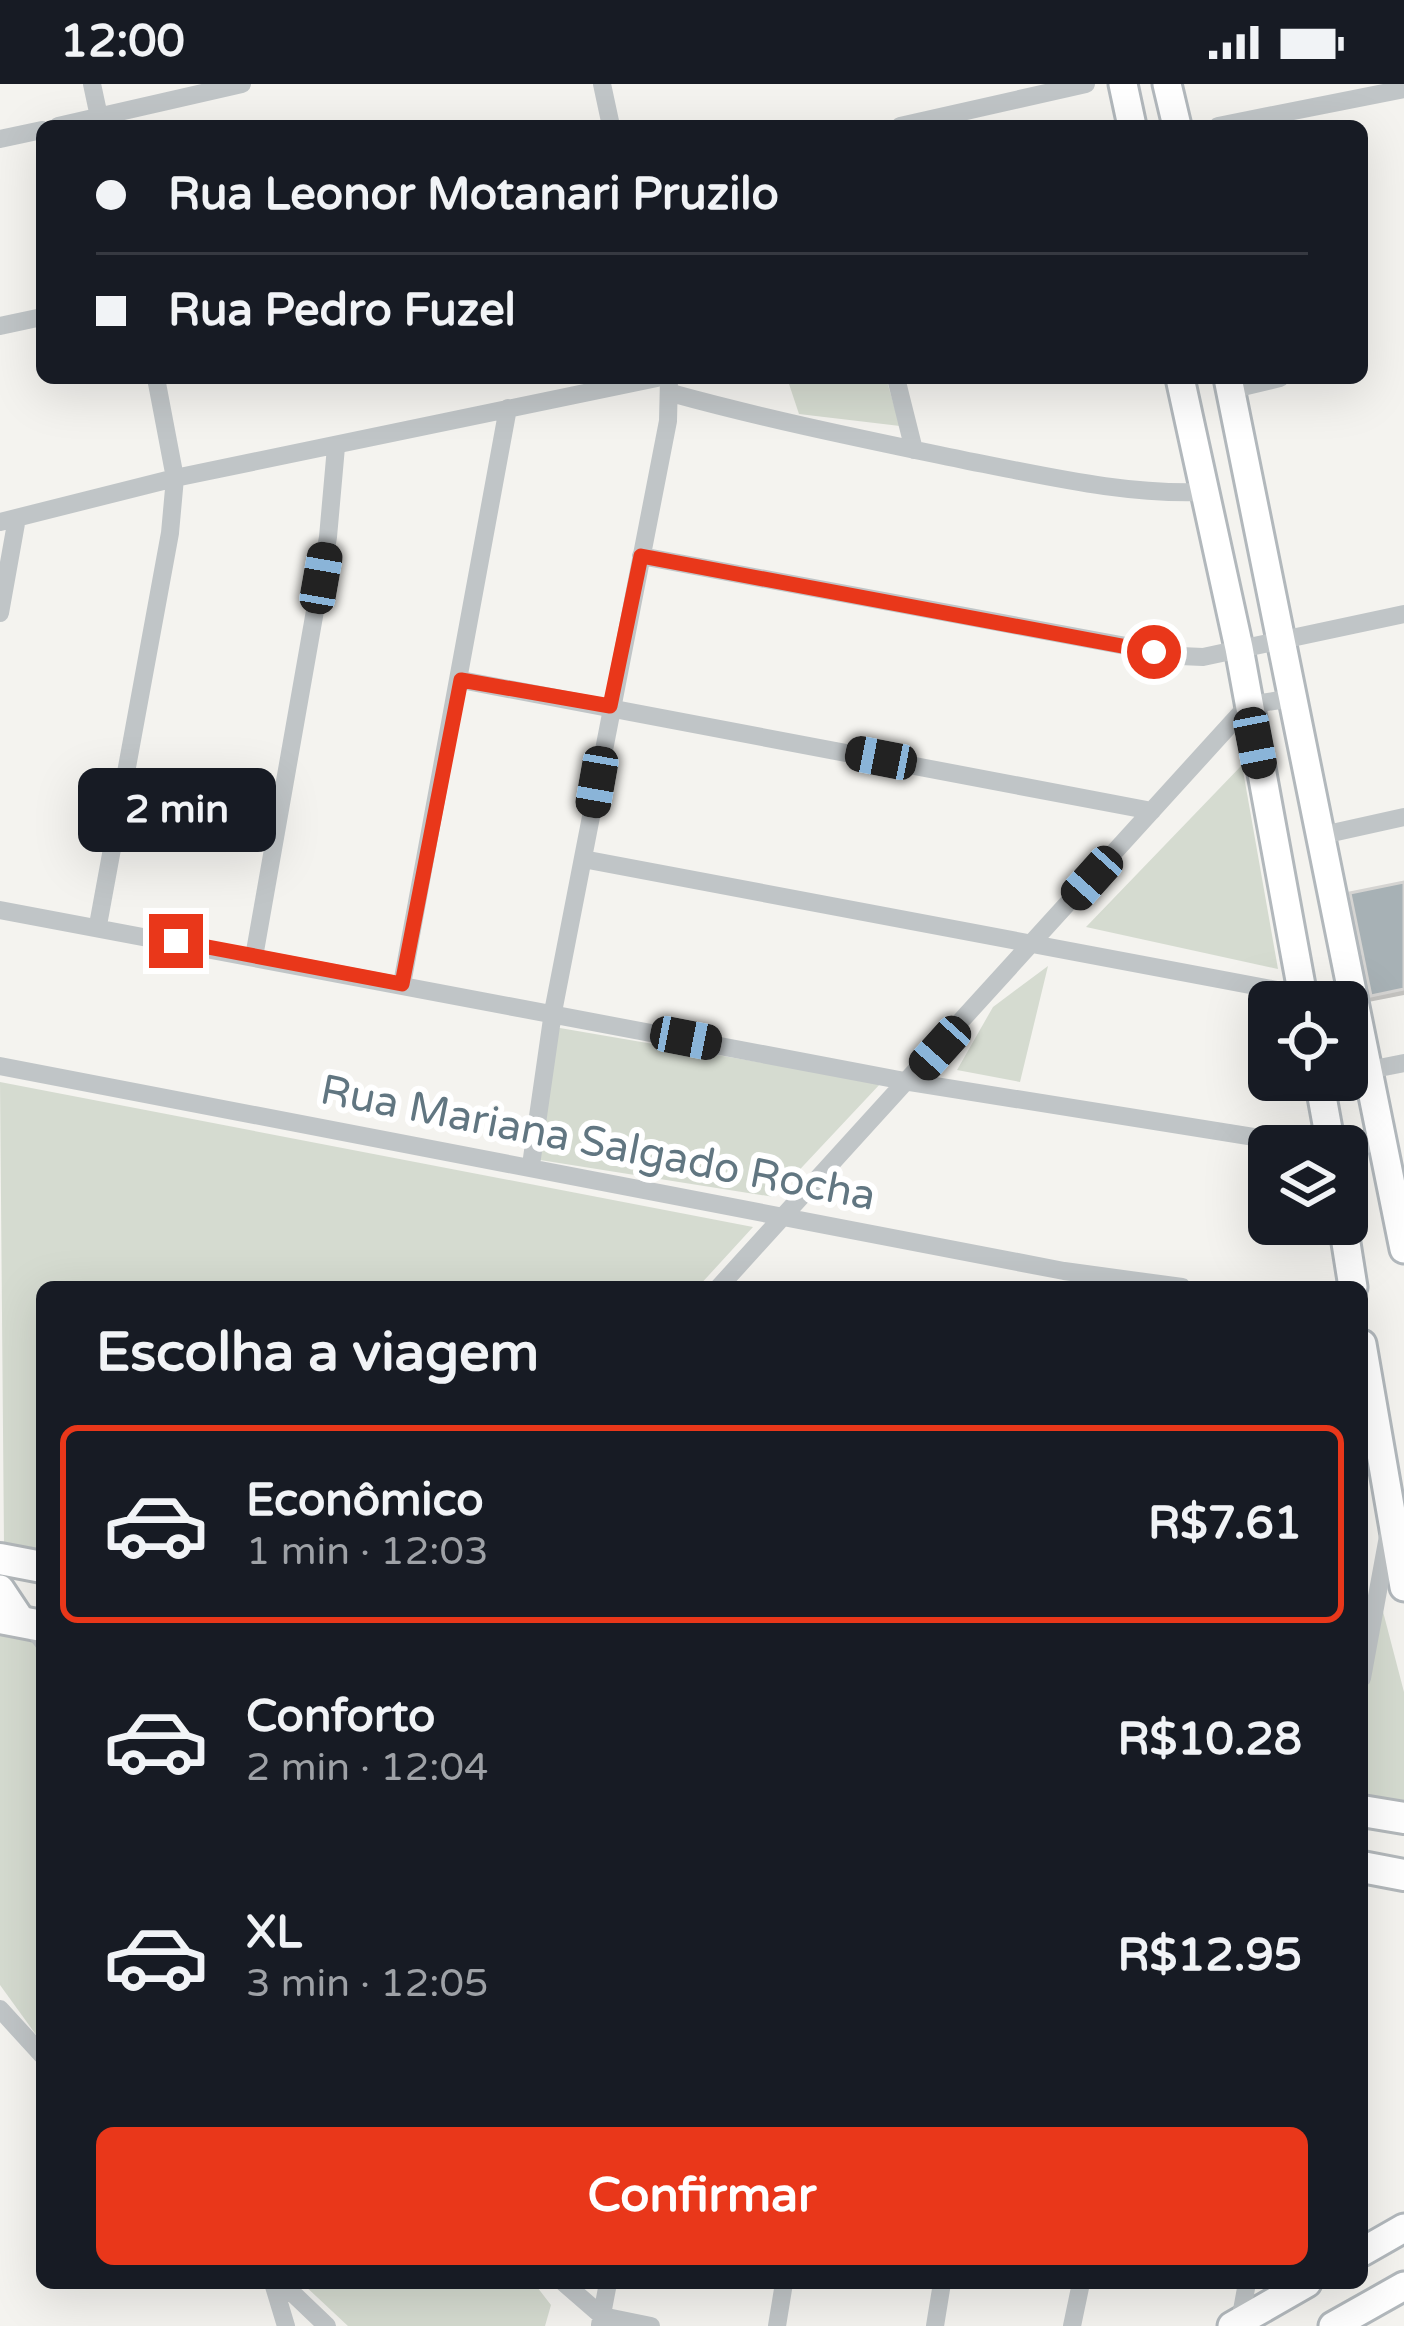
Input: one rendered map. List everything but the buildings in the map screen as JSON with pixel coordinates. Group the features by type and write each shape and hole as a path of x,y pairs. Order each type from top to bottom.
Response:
{"main road":[{"path":"0,1559 36,1566"},
{"path":"1368,1812 1404,1818"},
{"path":"1368,1868 1404,1875"}],"street":[{"path":"92,84 99,120"},
{"path":"107,120 242,84"},
{"path":"602,84 610,120"},
{"path":"927,120 1086,84"},
{"path":"1123,84 1131,120"},
{"path":"1167,84 1176,120"},
{"path":"1248,120 1404,89"},
{"path":"0,139 36,131"},
{"path":"0,326 36,317"},
{"path":"98,925 161,589 175,478 157,384"},
{"path":"0,614 9,520 175,478 508,409 660,384"},
{"path":"531,1165 553,1012 641,556 666,384"},
{"path":"669,384 791,425 914,450 1152,494 1204,492"},
{"path":"898,384 914,450"},
{"path":"1181,384 1239,648 1301,981"},
{"path":"1229,384 1404,1249"},
{"path":"402,984 508,409"},
{"path":"254,957 328,537 336,447"},
{"path":"641,556 1203,657 1404,614"},
{"path":"461,680 1152,811"},
{"path":"724,1281 1248,705 1293,698"},
{"path":"1323,835 1404,817"},
{"path":"583,859 1248,988"},
{"path":"0,910 910,1082 1248,1136"},
{"path":"1369,1070 1404,1063"},
{"name":"Rua Mariana Salgado Rocha","path":"0,1066 1064,1271 1138,1281"},
{"path":"1368,1144 1383,1141"},
{"path":"1346,1245 1352,1281"},
{"path":"1368,1414 1373,1473 1391,1520 1404,1587"},
{"path":"1368,1645 1391,1520"},
{"path":"0,1589 21,1622"},
{"path":"0,2009 7,2028 36,2050"},
{"path":"1368,2249 1404,2228"},
{"path":"1333,2326 1404,2286"},
{"path":"275,2289 286,2326"},
{"path":"288,2289 327,2326"},
{"path":"570,2289 601,2321 651,2326"},
{"path":"601,2321 607,2289"},
{"path":"777,2326 783,2289"},
{"path":"935,2326 941,2289"},
{"path":"1072,2326 1080,2289"},
{"path":"1236,2323 1245,2289"},
{"path":"1236,2323 1296,2289"}],"shaded area":[{"path":"789,384 888,384 900,426 799,414"},
{"path":"1242,765 1278,969 1086,927"},
{"path":"1048,966 1020,1082 957,1070 993,1007"},
{"path":"554,1027 881,1083 774,1197 540,1160"},
{"path":"0,1082 753,1227 704,1281 36,1281 36,1552 4,1546"},
{"path":"1381,1604 1404,1692 1404,1806 1368,1798 1368,1676"},
{"path":"0,1624 36,1636 36,2035 0,1985"},
{"path":"308,2289 539,2289 551,2305 545,2326 348,2326"}],"route":[{"path":"176,941 402,984 461,680 610,706 641,556 1154,652"}]}
